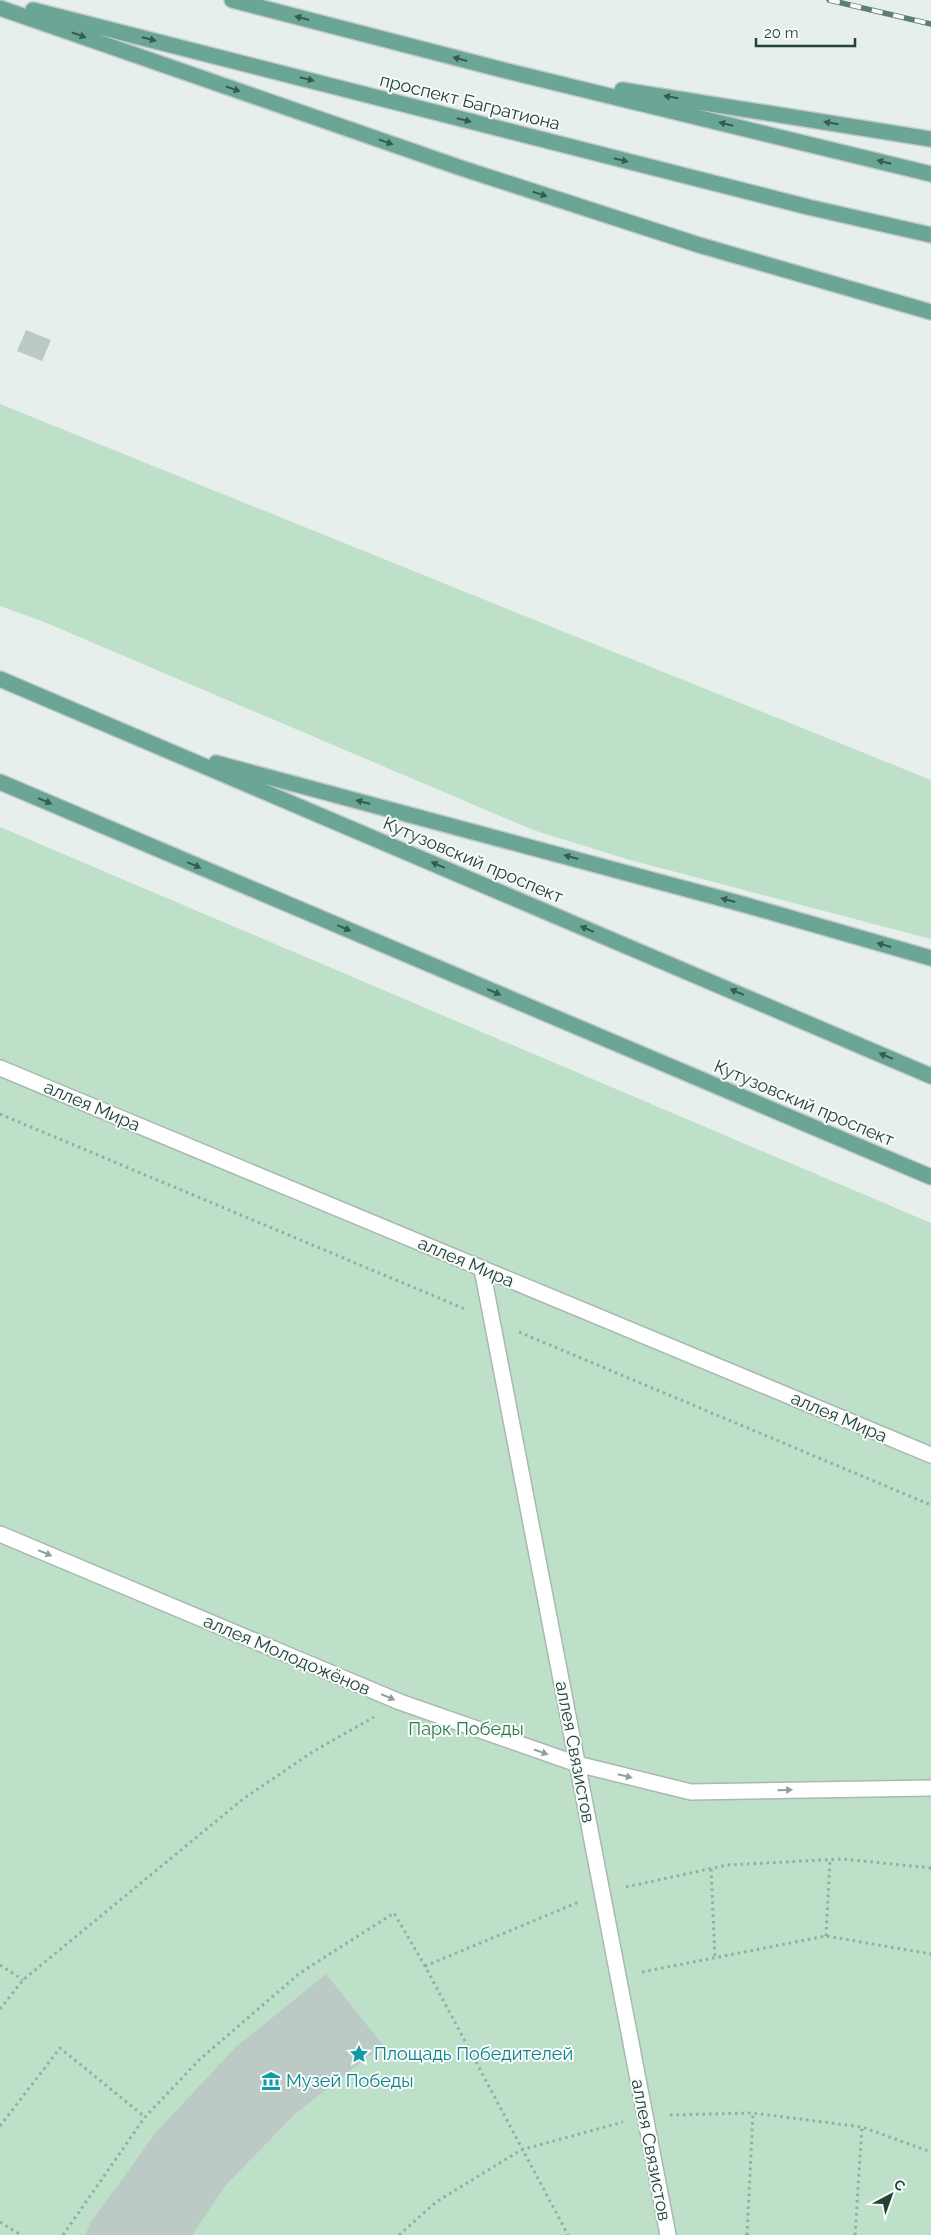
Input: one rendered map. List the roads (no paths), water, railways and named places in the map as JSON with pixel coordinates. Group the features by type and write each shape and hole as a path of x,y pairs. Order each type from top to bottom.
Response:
{"main road":[{"path":"232,0 507,71 931,174"},
{"name":"проспект Багратиона","path":"0,2 808,207 931,235"},
{"path":"0,8 461,168 699,245 931,312"},
{"path":"507,71 931,139"},
{"name":"Кутузовский проспект","path":"0,679 931,1076"},
{"path":"165,749 723,898 931,958"},
{"name":"Кутузовский проспект","path":"0,782 931,1177"}],"street":[{"name":"аллея Мира","path":"0,1068 931,1455"},
{"name":"аллея Связистов","path":"482,1269 668,2235"},
{"name":"аллея Молодожёнов","path":"0,1534 400,1702 577,1764 691,1792 931,1788"}],"railway":[{"path":"829,0 931,24"}],"place":[{"name":"Площадь Победителей","path":"359,2054"},
{"name":"Музей Победы","path":"271,2081"}],"park label":[{"name":"Парк Победы","path":"466,1729"}]}
